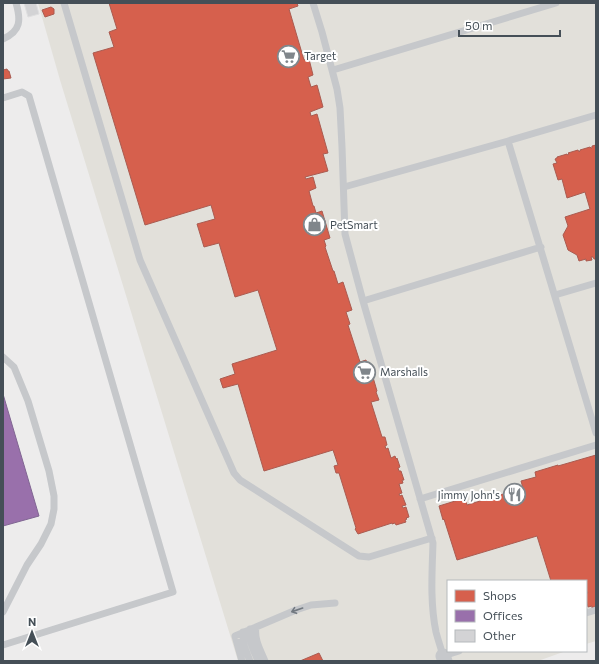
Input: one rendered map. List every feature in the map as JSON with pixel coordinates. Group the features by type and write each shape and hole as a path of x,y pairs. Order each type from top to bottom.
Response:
{"lane":[{"path":"3,39 15,32 18,26 19,14 16,3"},
{"path":"64,3 140,260 234,474 240,480 359,556 369,557 432,538"},
{"path":"313,3 333,70 340,108 345,234 432,538 433,605 436,632 444,658 457,652"},
{"path":"333,70 556,3"},
{"path":"3,98 22,92 29,96 173,592 3,645"},
{"path":"344,187 508,141 596,114"},
{"path":"508,141 596,433"},
{"path":"363,301 540,247"},
{"path":"555,295 596,283"},
{"path":"3,357 14,367 28,401 49,471 54,496 54,509 51,524 41,544 27,565 3,612"},
{"path":"420,499 596,445"},
{"path":"242,661 235,636 296,610 335,603"},
{"path":"250,629 242,638 250,661"},
{"path":"250,629 250,642 258,661"},
{"path":"250,629 255,633 265,661"}],"shaded area":[{"path":"38,3 596,3 596,641 587,644 587,580 447,580 447,652 563,652 538,661 238,661 60,80"}],"building: Shops":[{"path":"109,3 297,3 298,6 289,9 304,60 309,59 313,75 308,77 311,87 317,85 323,107 310,112 311,116 317,114 328,153 323,154 328,171 305,177 306,179 313,177 316,188 309,191 313,206 316,213 322,211 330,238 324,240 325,247 338,284 343,282 352,310 346,312 350,324 348,325 360,362 366,360 368,368 370,367 377,391 379,400 371,402 382,437 385,437 387,445 385,446 386,449 388,448 391,458 395,456 396,459 397,458 400,467 398,468 399,471 401,471 404,480 402,480 403,483 399,484 402,493 399,494 400,496 402,495 406,505 402,506 403,508 406,507 409,517 406,518 406,522 396,525 395,523 392,523 358,534 355,529 356,528 339,473 336,473 334,466 338,465 333,450 264,471 238,384 223,388 220,379 235,374 232,364 277,350 258,290 235,297 219,243 204,247 197,224 215,219 211,205 145,225 93,53 114,47 109,32 117,29"},
{"path":"51,7 54,9 54,14 45,17 42,10"},
{"path":"7,69 11,78 3,79 3,70"},
{"path":"596,145 596,259 591,257 592,260 586,261 586,259 579,261 577,255 568,250 563,235 568,226 565,217 590,209 585,192 567,198 562,179 558,180 553,164 557,163 555,159 557,157 567,155 569,154 568,153 578,150 579,152 580,150 590,147 592,148 592,146"},
{"path":"596,455 596,606 592,608 592,606 588,607 587,603 587,580 551,580 537,536 457,560 439,506 465,498 467,505 523,488 521,481 536,477 535,472"},
{"path":"319,653 323,661 300,661"}],"building: Offices":[{"path":"3,394 39,516 3,526"}],"building: Other":[{"path":"24,3 36,3 39,14 28,17"}],"place":[{"name":"Target","path":"289,56"},
{"name":"PetSmart","path":"315,225"},
{"name":"Marshalls","path":"365,372"},
{"name":"Jimmy John's","path":"515,495"}]}
